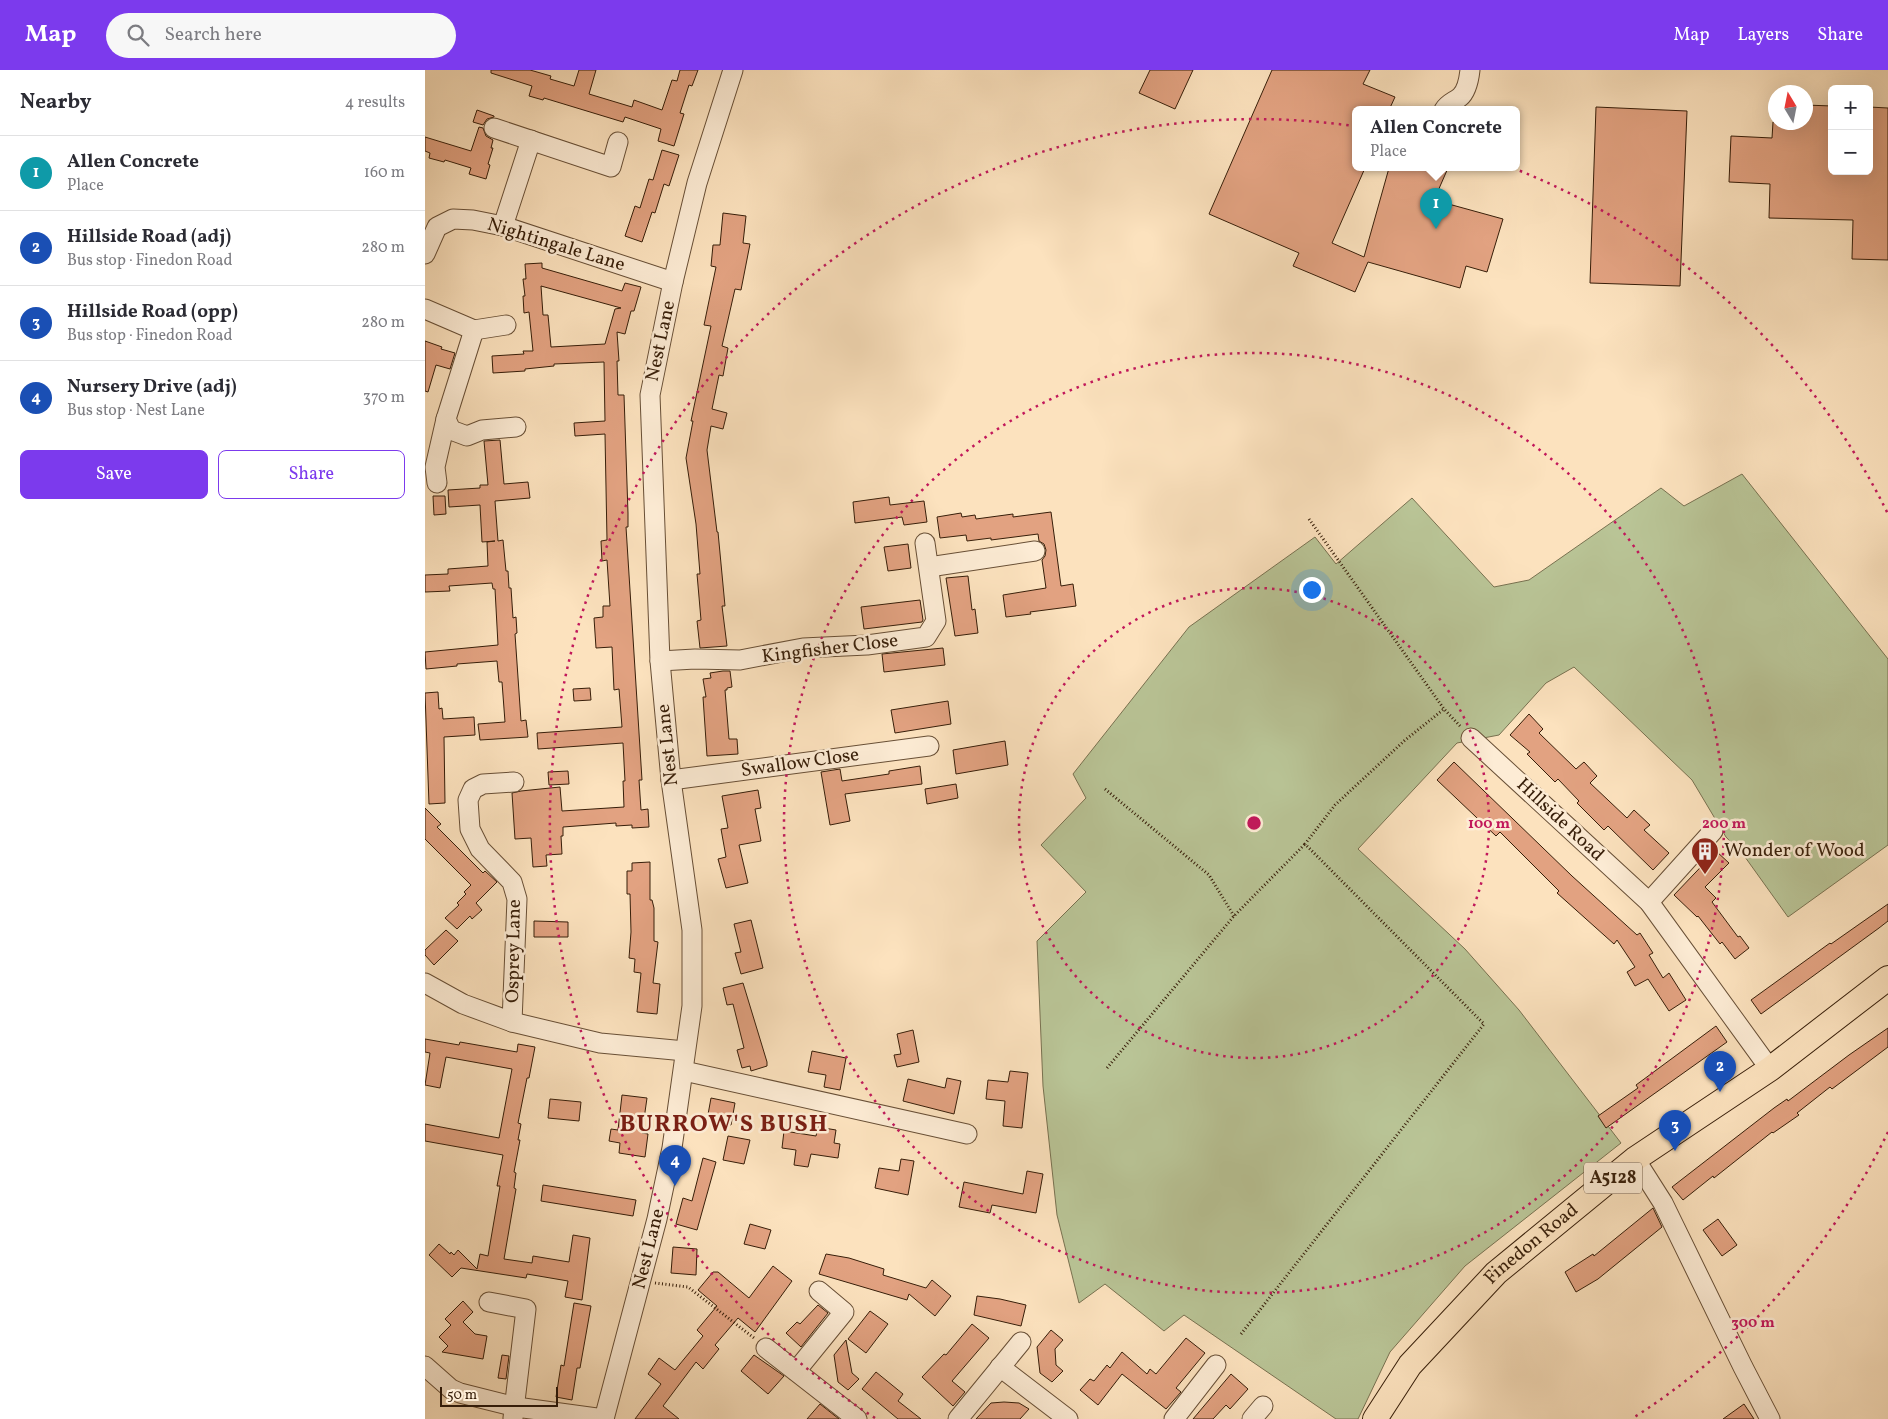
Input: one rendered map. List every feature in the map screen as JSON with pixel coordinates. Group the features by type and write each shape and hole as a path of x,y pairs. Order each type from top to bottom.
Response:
{"main road":[{"name":"Finedon Road","path":"1375,1419 1410,1365 1496,1273 1635,1159 1770,1069 1888,978"}],"street":[{"name":"Nest Lane","path":"604,1419 657,1219 672,1148 692,1006 692,930 671,780 660,661 650,395 673,282 697,183 733,70"},
{"path":"1447,106 1461,96 1467,84 1470,70"},
{"path":"494,128 611,166 619,142"},
{"path":"503,226 531,140"},
{"name":"Nightingale Lane","path":"425,254 437,228 453,219 473,220 503,226 673,282"},
{"path":"425,309 474,330 506,325"},
{"path":"437,483 435,467 446,419 474,330"},
{"path":"446,419 451,430 467,436 482,430 516,427"},
{"name":"Kingfisher Close","path":"660,661 695,659 740,660 803,648 867,645 926,637 937,621 925,543"},
{"path":"929,567 1035,551"},
{"name":"Hillside Road","path":"1471,738 1649,902 1770,1069"},
{"name":"Swallow Close","path":"671,780 929,746"},
{"name":"Osprey Lane","path":"513,1022 517,899 512,882 480,849 476,842 470,829 468,800 473,789 483,784 514,782"},
{"path":"1649,902 1713,831"},
{"path":"425,983 463,1004 513,1022 600,1043 685,1052"},
{"path":"684,1071 967,1134"},
{"path":"1635,1159 1663,1203 1770,1419"},
{"path":"796,1371 844,1312 819,1292"},
{"path":"489,1302 526,1309 514,1413"},
{"path":"958,1419 1021,1342"},
{"path":"766,1348 857,1419"},
{"path":"1174,1419 1216,1365"},
{"path":"425,1366 454,1391 514,1413 604,1419"},
{"path":"1000,1367 1068,1419"}],"path":[{"path":"1309,519 1444,709 1471,738"},
{"path":"1107,1068 1234,916 1305,844 1335,805 1404,740 1444,709"},
{"path":"1105,789 1209,875 1234,916"},
{"path":"1241,1334 1484,1024 1305,844"},
{"path":"641,1280 688,1287 766,1348"}],"green space":[{"path":"1742,474 1888,659 1888,845 1788,917 1745,857 1726,837 1692,780 1574,667 1546,683 1499,735 1457,743 1358,849 1465,949 1519,1010 1621,1143 1465,1266 1390,1352 1358,1419 1336,1419 1184,1315 1164,1331 1105,1284 1079,1303 1057,1215 1043,1086 1037,941 1086,892 1041,845 1086,798 1073,774 1189,627 1315,537 1336,564 1412,498 1494,587 1529,580 1661,488 1684,506"}],"building":[{"path":"491,70 530,70 551,76 550,79 574,86 579,70 596,70 589,94 632,107 634,100 662,110 672,80 677,81 680,70 698,70 692,86 689,85 680,113 684,114 674,146 658,141 661,129 625,117 623,122 544,98 543,100 529,96 532,86 491,73"},
{"path":"1150,70 1193,70 1175,109 1139,93"},
{"path":"1272,70 1370,70 1363,84 1395,97 1391,106 1352,106 1352,171 1364,171 1332,243 1364,257 1388,171 1447,171 1434,200 1503,219 1487,272 1466,266 1460,288 1368,262 1355,292 1293,266 1299,253 1209,214"},
{"path":"1813,105 1828,106 1828,175 1873,175 1873,107 1888,108 1888,260 1852,259 1853,220 1769,218 1770,184 1729,182 1731,136 1772,138 1772,130 1813,130"},
{"path":"1596,107 1687,111 1680,286 1590,283"},
{"path":"477,110 494,117 487,119 483,125 473,122"},
{"path":"479,127 483,128 486,136 493,140 486,179 469,174 471,168 445,160 444,162 429,158 430,153 425,151 425,137 471,151"},
{"path":"662,150 679,155 669,186 664,184 655,213 652,212 642,242 625,236 635,206 640,208 649,179 653,180"},
{"path":"723,213 746,216 743,243 750,244 741,290 735,289 722,346 728,348 723,376 719,375 712,409 727,413 723,429 711,426 707,450 718,532 725,606 722,606 727,646 700,648 697,621 701,620 697,574 700,574 696,524 686,458 693,421 691,421 711,326 704,325 716,267 711,266 713,245 720,245"},
{"path":"542,263 542,268 622,291 625,283 641,287 634,311 631,311 625,334 617,332 619,361 617,361 618,395 624,395 628,513 628,527 626,527 642,780 639,780 641,810 648,809 649,827 632,828 632,825 616,826 616,823 563,827 563,836 561,836 562,854 546,855 547,866 533,867 531,838 515,839 512,793 560,787 562,811 624,807 623,781 625,781 623,743 538,749 537,733 622,727 619,689 614,690 612,647 596,648 594,618 603,617 603,606 610,606 607,560 602,561 601,541 607,540 605,434 575,436 574,423 605,421 604,362 554,364 554,366 525,369 525,371 493,373 492,356 524,354 523,351 533,351 529,312 524,313 523,279 526,279 525,264","holes":["541,286 621,308 615,309 605,344 551,347 548,315 543,315"]},
{"path":"425,341 455,353 450,369 436,365 428,392 425,391"},
{"path":"500,440 504,484 528,482 530,498 495,501 498,541 503,540 506,571 508,571 509,588 511,588 513,618 516,617 517,633 515,634 521,721 526,720 528,737 480,740 478,724 505,722 502,682 499,682 497,661 426,669 425,652 498,645 495,589 493,589 492,583 449,586 450,591 425,592 425,575 448,574 448,569 488,566 487,542 495,541 482,542 480,505 449,507 448,490 480,488 480,485 488,485 484,441"},
{"path":"433,496 445,496 446,514 434,515"},
{"path":"889,497 890,505 924,501 927,522 904,525 902,517 855,523 853,502"},
{"path":"1051,512 1061,586 1073,584 1076,606 1006,617 1003,595 1046,588 1042,560 1046,550 1044,544 1039,541 1038,534 967,541 966,535 940,538 937,517 961,513 962,517 975,515 976,519 1013,514 1013,517"},
{"path":"908,544 911,568 888,571 884,547"},
{"path":"968,576 972,610 975,609 978,633 955,636 946,578"},
{"path":"920,600 922,622 864,629 861,607"},
{"path":"943,648 945,665 884,672 882,654"},
{"path":"730,671 732,687 725,690 729,739 737,739 738,754 707,756 703,697 706,697 703,679 711,678 710,673"},
{"path":"590,688 591,700 574,701 573,689"},
{"path":"438,692 439,709 442,708 443,719 474,717 475,735 444,737 445,803 429,804 425,693"},
{"path":"948,701 951,724 895,733 891,710"},
{"path":"1529,714 1543,729 1539,733 1576,769 1584,762 1597,776 1590,783 1627,818 1634,810 1650,825 1644,830 1669,853 1653,870 1608,826 1604,830 1577,803 1579,801 1558,779 1555,782 1527,754 1530,752 1510,735"},
{"path":"1005,741 1008,765 956,774 953,750"},
{"path":"1454,762 1572,876 1637,935 1640,933 1653,953 1649,955 1663,978 1669,973 1686,1000 1669,1011 1648,979 1635,986 1627,972 1635,967 1617,940 1614,944 1557,893 1559,891 1500,832 1496,836 1437,780"},
{"path":"920,766 922,784 845,794 850,821 830,825 821,772 840,769 842,781 889,774 889,771"},
{"path":"568,771 569,784 549,785 548,772"},
{"path":"956,784 958,798 927,804 925,789"},
{"path":"758,790 761,808 755,809 761,841 739,845 748,883 726,888 718,859 726,857 721,829 728,828 722,796"},
{"path":"425,808 441,824 437,827 483,873 485,871 497,882 476,903 482,910 472,919 470,916 457,929 445,918 459,905 457,903 466,894 464,892 471,885 425,839"},
{"path":"1716,851 1729,863 1705,887 1716,898 1712,902 1738,937 1740,936 1749,948 1735,959 1722,942 1720,944 1698,916 1674,895"},
{"path":"650,862 650,900 652,900 654,908 654,941 658,942 653,983 660,984 657,1014 637,1012 641,973 634,972 635,959 629,958 631,932 630,894 627,894 627,871 632,871 632,863"},
{"path":"1888,904 1888,921 1761,1014 1751,1000"},
{"path":"751,920 763,968 741,974 735,953 741,952 734,924"},
{"path":"534,921 568,922 568,937 534,937"},
{"path":"446,930 458,941 434,965 425,955 425,950"},
{"path":"743,983 767,1062 767,1066 751,1071 750,1066 742,1068 737,1050 744,1048 733,1004 727,1005 723,988"},
{"path":"1716,1026 1727,1042 1606,1128 1598,1116 1638,1088 1636,1085"},
{"path":"1888,1028 1888,1047 1832,1089 1830,1087 1797,1113 1799,1115 1772,1132 1714,1178 1713,1176 1683,1200 1672,1187 1774,1108 1787,1099 1788,1101"},
{"path":"913,1030 919,1062 897,1067 894,1055 901,1054 897,1034"},
{"path":"425,1039 459,1045 460,1042 517,1052 518,1044 535,1047 518,1123 521,1124 514,1172 516,1173 514,1188 516,1189 504,1259 532,1263 533,1256 569,1262 573,1235 590,1238 582,1300 565,1297 568,1281 527,1274 526,1278 461,1268 452,1277 429,1255 439,1244 450,1254 451,1252 454,1255 458,1250 477,1269 480,1254 488,1256 500,1186 497,1186 503,1155 425,1141 425,1124 499,1138 512,1069 446,1057 440,1088 425,1085 430,1053 425,1052"},
{"path":"812,1051 846,1058 840,1090 824,1087 826,1075 808,1072"},
{"path":"1010,1071 1028,1073 1022,1128 1003,1126 1005,1101 986,1099 988,1080 1008,1082"},
{"path":"947,1078 961,1081 954,1114 903,1101 908,1079 945,1088"},
{"path":"622,1095 647,1098 642,1133 648,1134 645,1157 619,1153 620,1143 609,1141 611,1129 618,1130"},
{"path":"711,1098 735,1103 731,1125 707,1120"},
{"path":"550,1099 581,1102 579,1121 548,1118"},
{"path":"818,1127 836,1130 834,1143 840,1144 838,1158 811,1154 808,1167 794,1165 796,1150 782,1148 784,1131 816,1136"},
{"path":"728,1136 750,1140 744,1164 723,1160"},
{"path":"703,1158 716,1162 697,1230 676,1224 683,1198 692,1201"},
{"path":"901,1159 914,1161 908,1195 875,1188 879,1168 899,1171"},
{"path":"1027,1171 1043,1174 1036,1213 992,1205 990,1213 959,1207 964,1182 1023,1194"},
{"path":"543,1185 636,1200 633,1216 541,1201"},
{"path":"1653,1208 1662,1227 1598,1279 1576,1292 1565,1272 1593,1254 1594,1256"},
{"path":"1718,1219 1737,1245 1722,1256 1703,1230"},
{"path":"750,1224 771,1230 765,1249 744,1244"},
{"path":"673,1247 697,1249 696,1275 671,1273"},
{"path":"826,1254 849,1258 884,1269 883,1275 926,1288 932,1280 951,1296 935,1316 909,1294 907,1300 819,1274"},
{"path":"773,1266 792,1281 755,1332 738,1318 715,1345 719,1349 703,1369 696,1362 663,1406 679,1419 635,1419 661,1384 648,1374 659,1358 675,1370 703,1336 697,1330 717,1306 698,1290 713,1272 718,1272 749,1298"},
{"path":"977,1296 1026,1305 1021,1326 974,1315"},
{"path":"463,1301 473,1312 463,1322 475,1334 487,1336 483,1359 442,1352 448,1346 439,1337 451,1325 445,1319"},
{"path":"574,1303 591,1306 580,1368 577,1368 572,1400 556,1397 561,1365 564,1366"},
{"path":"818,1305 828,1313 801,1347 786,1333 797,1322 800,1324"},
{"path":"870,1311 888,1324 866,1353 848,1339"},
{"path":"972,1324 989,1338 952,1381 965,1392 953,1406 922,1377 944,1354 946,1355"},
{"path":"1051,1330 1063,1340 1055,1349 1056,1365 1063,1371 1052,1382 1040,1373 1037,1347"},
{"path":"1186,1338 1205,1353 1176,1388 1181,1392 1166,1409 1122,1374 1098,1405 1080,1390 1090,1379 1094,1381 1107,1365 1110,1368 1122,1352 1147,1374 1150,1369 1156,1374"},
{"path":"846,1340 852,1373 859,1379 848,1390 838,1382 834,1355"},
{"path":"502,1355 509,1356 506,1379 498,1378"},
{"path":"754,1355 784,1376 768,1394 741,1371"},
{"path":"876,1372 903,1394 898,1401 921,1419 898,1419 862,1389"},
{"path":"1231,1374 1248,1389 1230,1409 1226,1405 1213,1419 1193,1419"},
{"path":"991,1403 1019,1403 1029,1409 1020,1419 976,1419"},
{"path":"820,1404 839,1419 807,1419"},
{"path":"1744,1404 1754,1419 1723,1419"}],"place":[{"name":"Allen Concrete","path":"1436,229"},
{"name":"Wonder of Wood","path":"1705,875"},
{"name":"Hillside Road (adj)","path":"1720,1092"},
{"name":"Hillside Road (opp)","path":"1675,1151"},
{"name":"Nursery Drive (adj)","path":"675,1186"}],"district":[{"name":"BURROW'S BUSH","path":"724,1125"}]}
